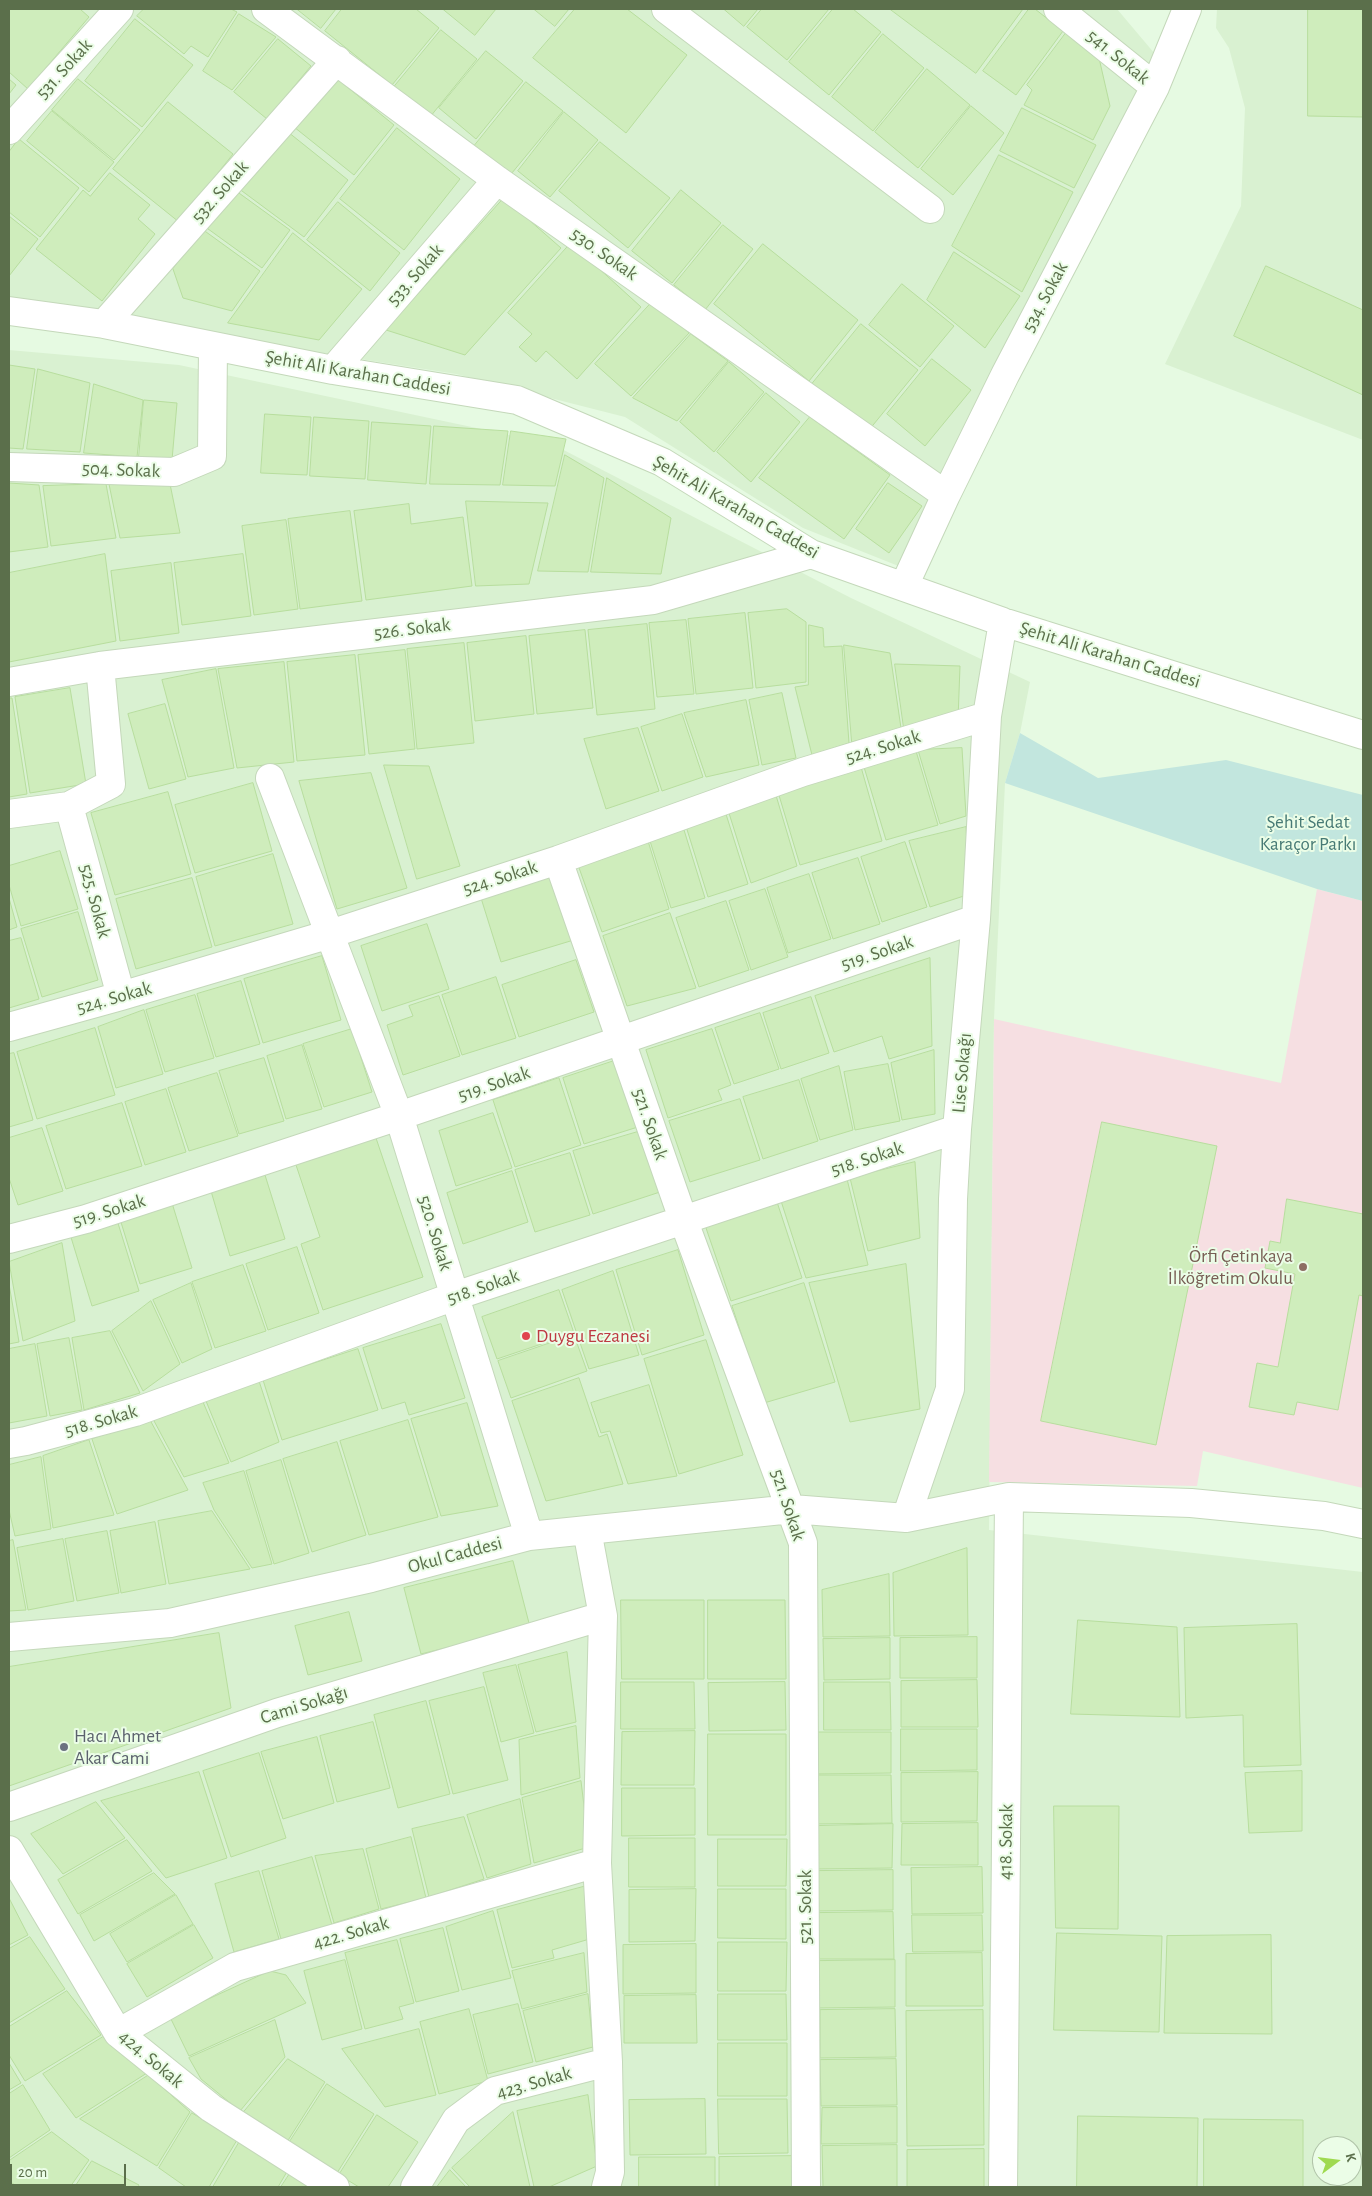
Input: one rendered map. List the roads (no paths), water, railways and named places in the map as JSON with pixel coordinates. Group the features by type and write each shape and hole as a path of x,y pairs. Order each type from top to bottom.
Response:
{"street":[{"name":"531. Sokak","path":"9,130 119,9"},
{"name":"530. Sokak","path":"266,9 497,180 946,495"},
{"path":"666,9 930,209"},
{"name":"541. Sokak","path":"1058,9 1155,87"},
{"name":"534. Sokak","path":"904,586 1005,375 1155,87 1187,9"},
{"name":"532. Sokak","path":"104,324 337,60"},
{"name":"533. Sokak","path":"333,370 497,180"},
{"name":"Şehit Ali Karahan Caddesi","path":"9,311 104,324 333,370 517,400 662,462 811,554 1003,622 1363,735"},
{"name":"504. Sokak","path":"9,466 174,472 212,456 213,347"},
{"name":"526. Sokak","path":"9,682 100,666 653,600 811,554"},
{"name":"Lise Sokağı","path":"906,1518 950,1389 953,1199 957,1129 976,919 988,716 1003,622"},
{"path":"9,814 69,806 110,784 100,666"},
{"name":"524. Sokak","path":"9,1027 330,934 558,860 803,772 988,716"},
{"name":"520. Sokak","path":"270,778 399,1116 529,1536"},
{"name":"525. Sokak","path":"69,806 121,996"},
{"name":"521. Sokak","path":"558,860 683,1219 803,1543 806,2187"},
{"name":"519. Sokak","path":"9,1239 86,1219 399,1116 976,919"},
{"name":"518. Sokak","path":"9,1444 26,1442 135,1412 455,1296 957,1129"},
{"name":"Okul Caddesi","path":"9,1636 170,1623 371,1578 529,1536 792,1509 906,1518 1009,1498 1191,1503 1324,1516 1363,1524"},
{"name":"418. Sokak","path":"1003,2187 1009,1498"},
{"path":"587,1530 603,1616 597,1863 608,2062 610,2172 606,2187"},
{"name":"Cami Sokağı","path":"9,1807 277,1712 603,1616"},
{"name":"424. Sokak","path":"9,1850 118,2034 211,2108 335,2187"},
{"name":"422. Sokak","path":"118,2034 235,1967 597,1863"},
{"name":"423. Sokak","path":"415,2187 456,2120 495,2091 608,2062"}],"place":[{"name":"Örfi Çetinkaya İlköğretim Okulu","path":"1303,1267"},
{"name":"Duygu Eczanesi","path":"526,1336"},
{"name":"Hacı Ahmet Akar Cami","path":"64,1747"}],"park label":[{"name":"Şehit Sedat Karaçor Parkı","path":"1308,833"}]}
